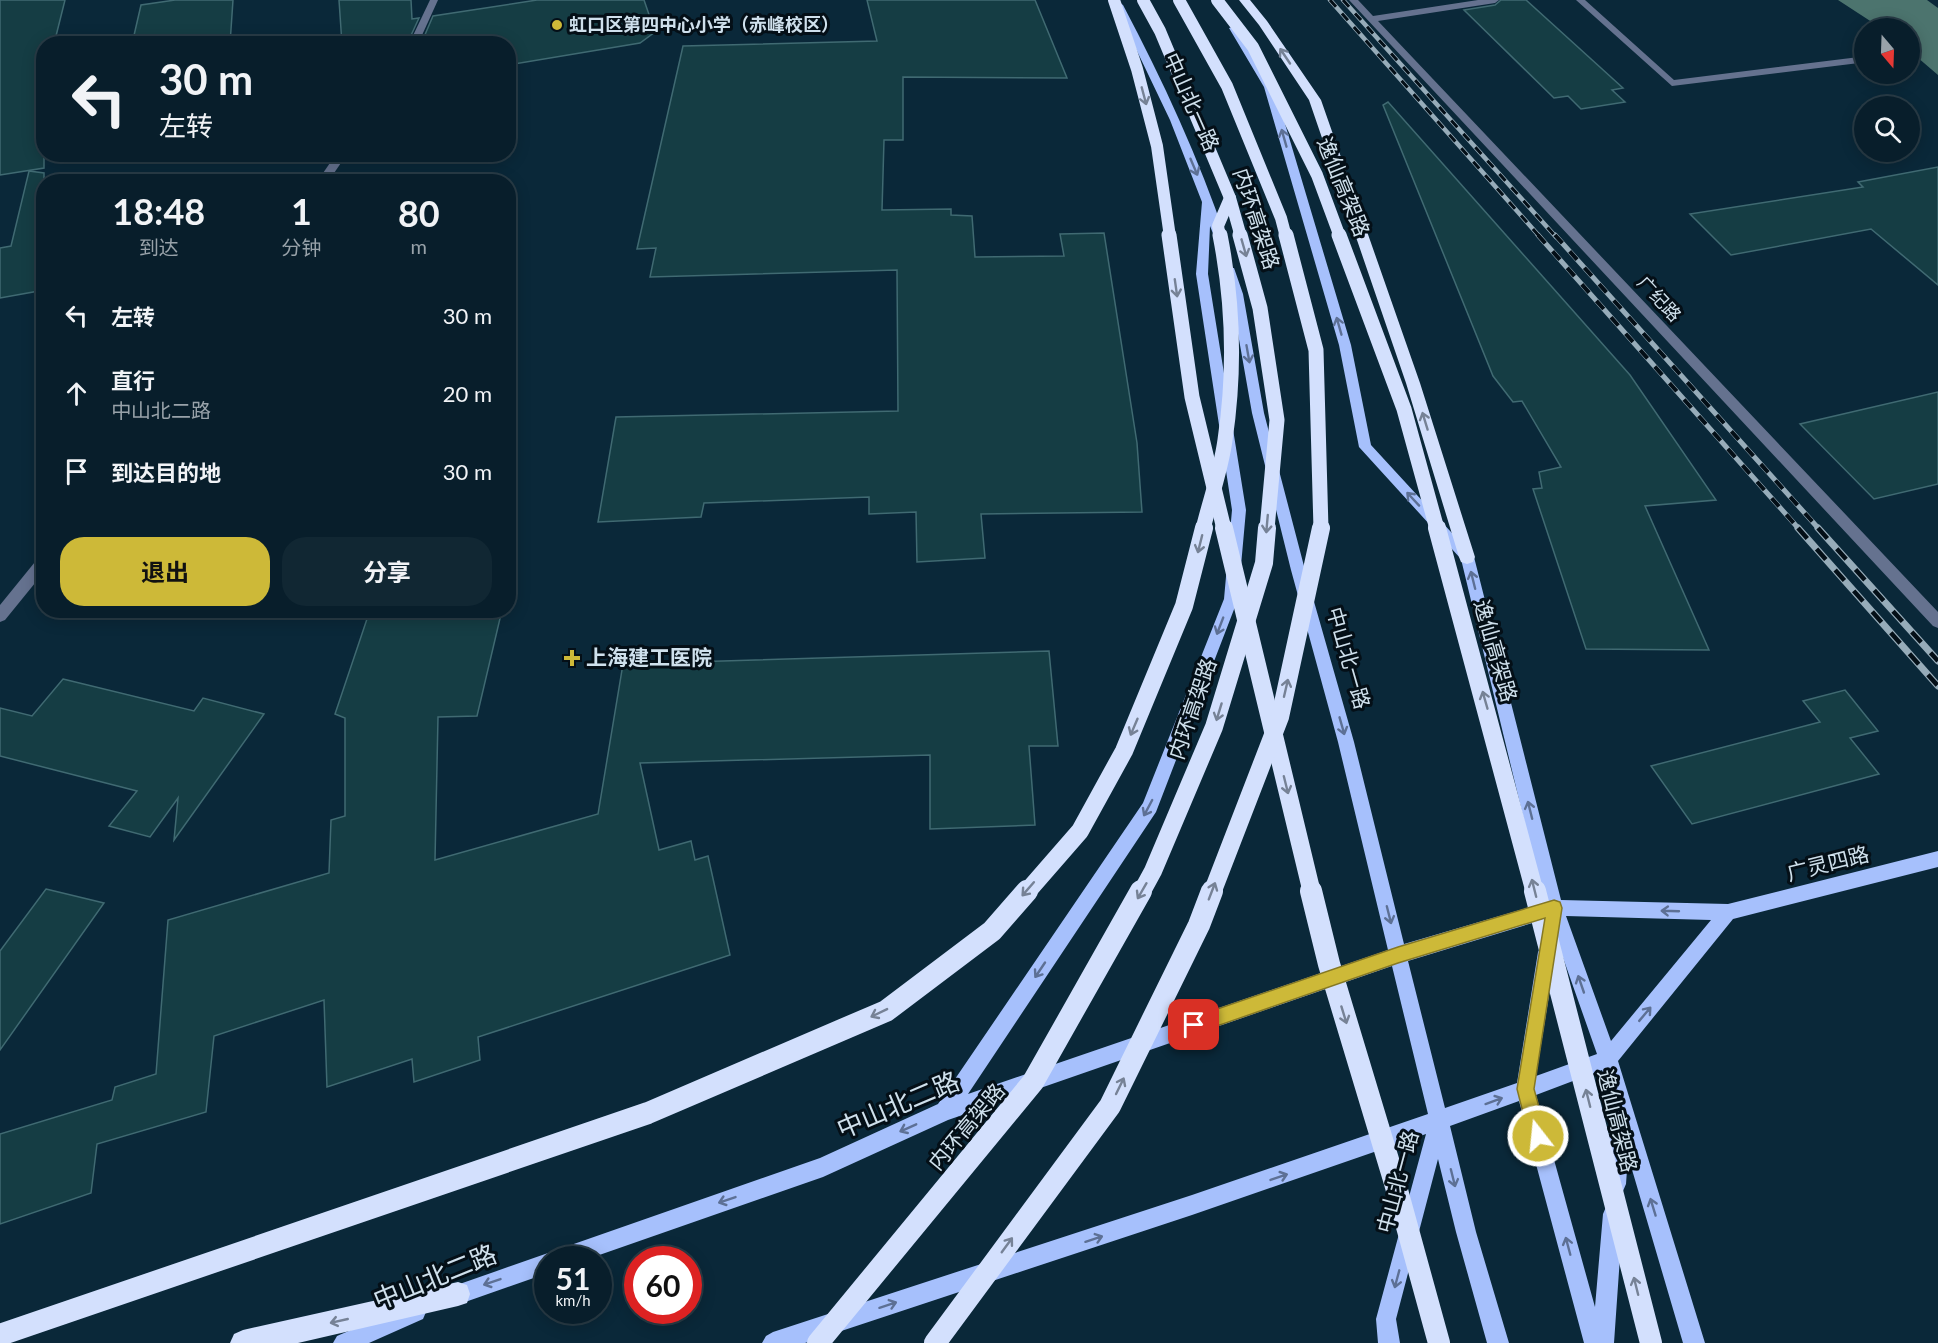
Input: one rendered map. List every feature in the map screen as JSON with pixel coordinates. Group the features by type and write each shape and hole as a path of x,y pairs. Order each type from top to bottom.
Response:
{"highway":[{"path":"1115,0 1137,69 1157,146 1192,397 1329,964 1395,1183 1439,1343"},
{"name":"内环高架路","path":"818,1343 1033,1082 1153,871 1214,727 1264,563 1277,420 1260,308 1230,198 1160,31 1143,0"},
{"name":"内环高架路","path":"935,1343 1110,1106 1199,925 1280,717 1321,532 1316,350 1281,218 1227,86 1179,0"},
{"name":"逸仙高架路","path":"1217,0 1253,47 1317,175 1404,409 1498,748 1651,1343"},
{"path":"1244,0 1263,23 1315,100 1413,383 1467,557"},
{"path":"0,1335 648,1113 886,1011 992,931 1080,831 1124,751 1184,606 1225,442 1231,382 1230,330 1224,257 1218,225 1230,198"},
{"path":"243,1343 458,1294"}],"main road":[{"name":"中山北一路","path":"1115,0 1140,45 1207,195 1237,294 1261,424 1298,570 1346,742 1439,1122 1386,1319 1389,1343"},
{"path":"1217,0 1269,87 1345,345 1365,447 1467,557 1554,908 1608,1059 1694,1343"},
{"path":"945,1111 1150,807 1231,599 1239,510 1202,274 1207,195"},
{"name":"广灵四路","path":"1554,908 1728,912 1938,859"},
{"path":"1554,908 1525,1089 1595,1343"},
{"name":"中山北二路","path":"596,1246 823,1167 945,1111 1398,955 1554,908"},
{"path":"773,1343 1186,1209 1439,1122 1608,1059 1728,912"},
{"path":"1603,1343 1622,1105"},
{"path":"1439,1122 1466,1232 1498,1343"},
{"name":"中山北二路","path":"344,1343 458,1294 534,1268"}],"street":[{"path":"417,36 432,9 434,0"},
{"name":"广纪路","path":"1353,0 1938,622"},
{"path":"1371,19 1495,0"},
{"path":"1580,0 1672,83 1854,61"},
{"path":"0,616 36,571"}],"shaded area":[{"path":"1838,0 1927,0 1938,8 1938,75 1920,60 1920,18 1866,18"}],"building":[{"path":"0,0 65,0 56,36 36,36 36,162 44,162 44,168 0,175"},
{"path":"175,0 233,0 231,36 134,36 141,5"},
{"path":"339,0 411,0 412,19 419,18 411,36 341,36"},
{"name":"虹口区第四中心小学（赤峰校区）","path":"537,0 644,0 655,32 640,43 516,64 516,36 424,36 433,16"},
{"path":"867,0 1035,0 1067,78 903,77 903,140 884,140 882,210 951,209 951,215 972,216 975,257 1064,256 1060,234 1104,233 1137,443 1142,512 981,514 985,558 917,562 916,512 869,514 869,497 704,503 701,517 598,522 616,417 898,411 897,270 650,277 656,248 637,249 683,46 877,41"},
{"path":"1501,0 1526,0 1623,88 1612,90 1625,102 1581,109 1568,96 1554,98 1464,10 1495,5"},
{"path":"1388,102 1630,375 1716,500 1645,506 1709,650 1586,649 1533,489 1542,488 1539,472 1561,467 1522,401 1513,402 1493,376 1383,105"},
{"path":"1938,167 1938,285 1871,229 1731,255 1690,214 1863,187 1858,182"},
{"path":"29,171 44,173 36,174 36,291 0,298 0,248 11,246"},
{"path":"1938,392 1938,484 1874,499 1800,424"},
{"path":"367,618 500,618 477,716 438,717 435,860 598,814 623,664 1049,651 1058,746 1029,746 1035,825 930,829 930,755 640,763 659,850 691,841 695,860 708,856 730,955 478,1037 480,1060 414,1082 412,1059 327,1087 324,1000 214,1036 206,1112 97,1144 91,1193 0,1224 0,1134 112,1100 115,1087 156,1074 168,920 329,873 331,820 345,816 345,718 335,714"},
{"path":"63,679 194,711 203,698 264,714 174,840 178,798 150,837 109,826 137,791 0,756 0,708 32,716"},
{"path":"1845,690 1878,731 1850,738 1879,774 1692,824 1651,766 1820,722 1803,701"},
{"path":"46,889 104,903 0,1050 0,951"}],"railway":[{"path":"1330,0 1540,237"},
{"path":"1343,0 1556,237"},
{"path":"1538,235 1799,529"},
{"path":"1555,235 1819,529"},
{"path":"1798,528 1938,686"},
{"path":"1818,528 1938,661"}],"place":[{"name":"虹口区第四中心小学（赤峰校区）","path":"557,25"},
{"name":"上海建工医院","path":"572,658"}],"route":[{"path":"1194,1025 1398,955 1554,908 1525,1089 1538,1136"}]}
